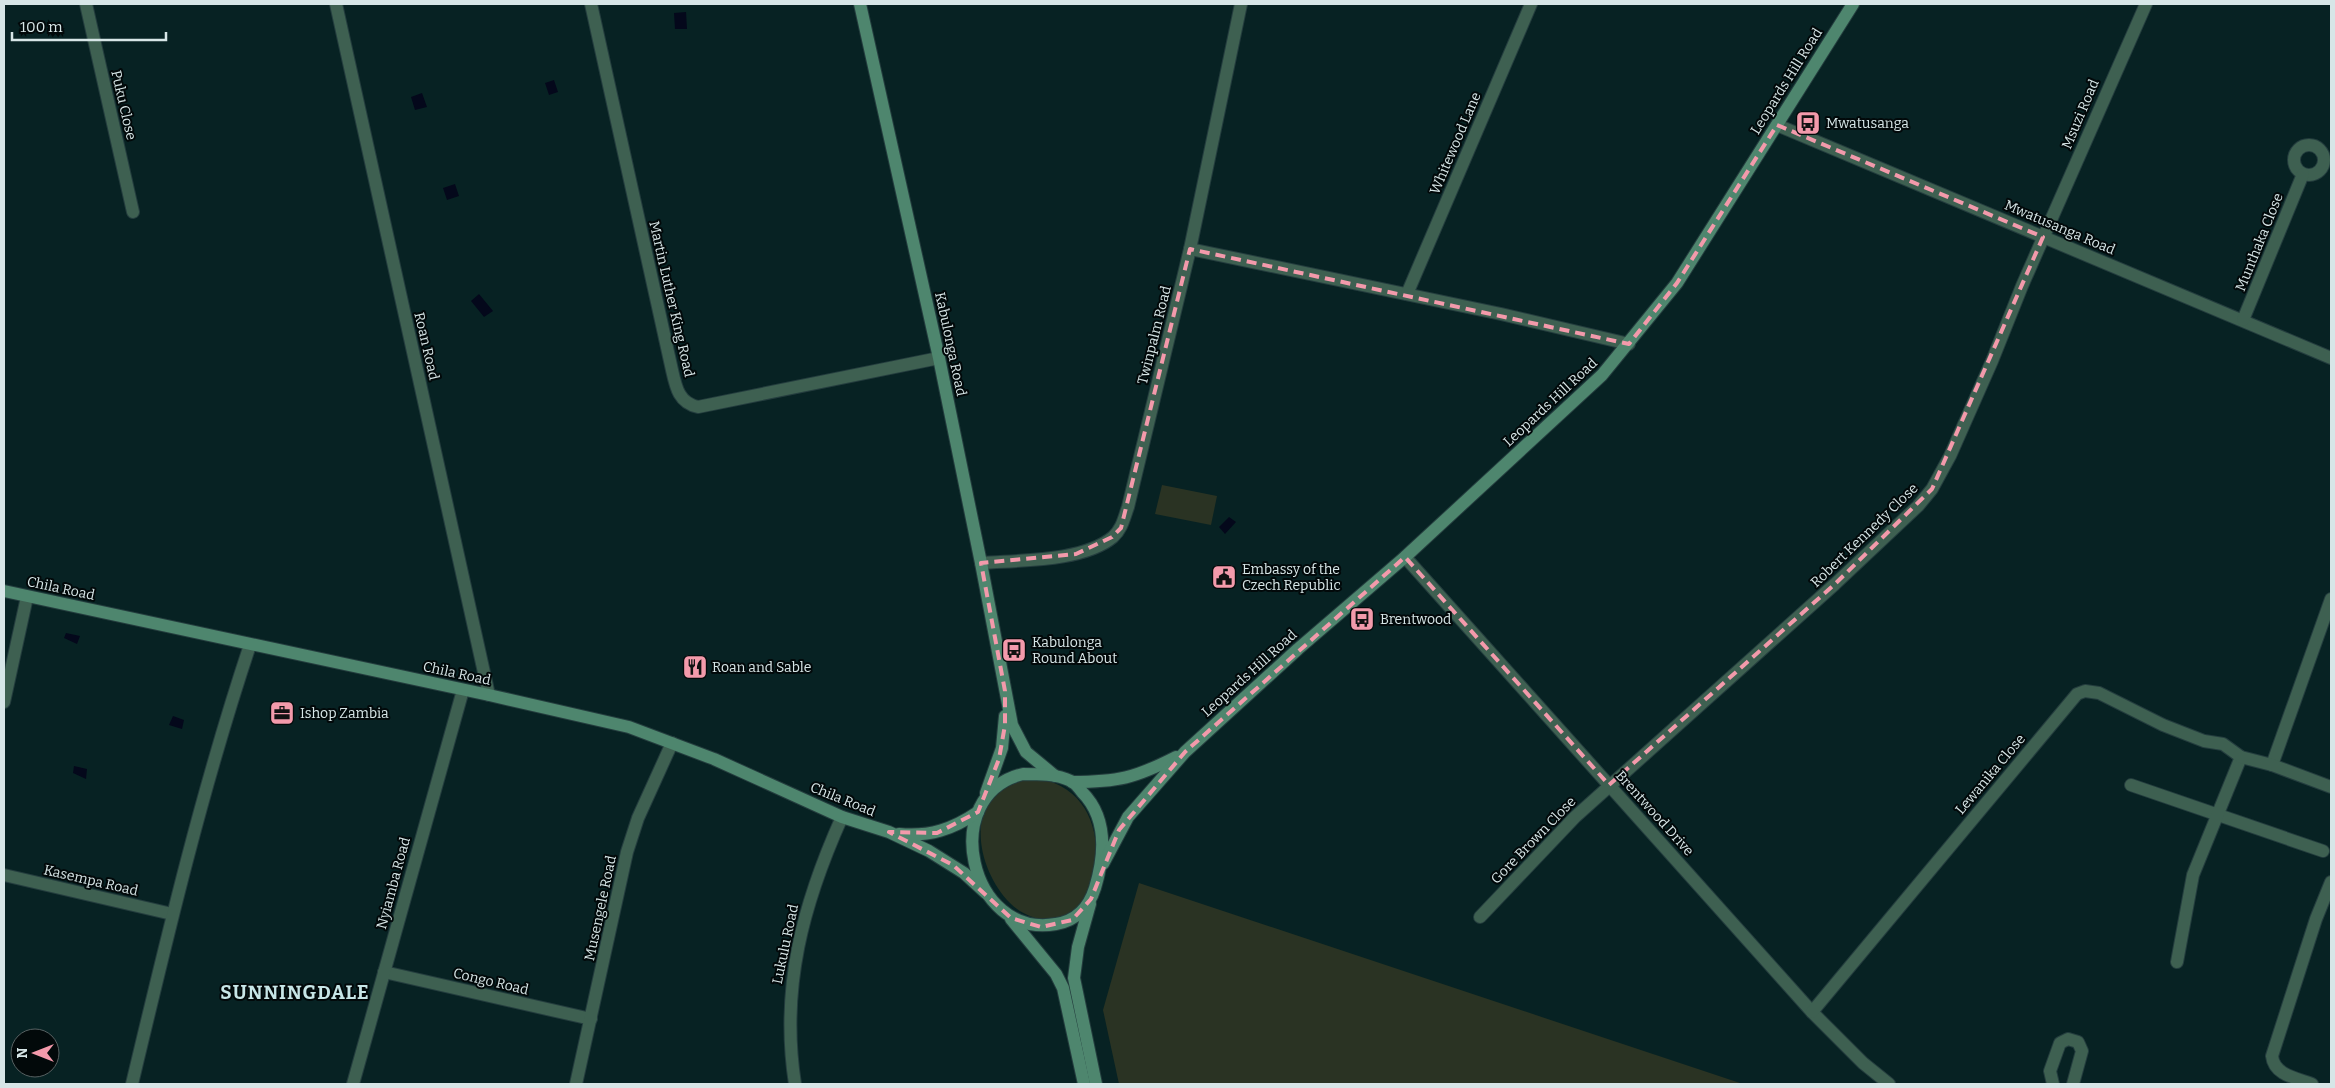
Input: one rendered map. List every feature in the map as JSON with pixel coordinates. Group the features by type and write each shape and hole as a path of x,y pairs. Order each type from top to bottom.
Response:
{"main road":[{"name":"Kabulonga Road","path":"860,4 939,358 982,563 1012,725 1021,745 1034,760 1055,776"},
{"name":"Leopards Hill Road","path":"1103,864 1128,817 1185,752 1298,649 1405,557 1602,375 1629,344 1677,282 1853,4"},
{"name":"Chila Road","path":"4,591 489,695 629,727 760,779 842,817 889,832 939,856 964,873 986,892"},
{"name":"Kabulonga Road","path":"984,797 996,768 1004,739 1006,691"},
{"name":"Leopards Hill Road","path":"1072,782 1127,779 1185,752"},
{"path":"1084,1084 1063,988 1056,974 1011,918 986,892 975,864 972,843 978,812 984,797 998,783 1011,777 1038,774 1055,776 1072,782 1089,799 1097,813 1103,840 1103,864 1078,947 1074,978 1096,1084"},
{"name":"Chila Road","path":"889,832 923,835 937,833 961,823 978,812"},
{"path":"1011,918 1041,927 1063,923 1072,920 1092,899"}],"street":[{"name":"Puku Close","path":"86,4 133,212"},
{"name":"Roan Road","path":"336,4 489,695"},
{"name":"Martin Luther King Road","path":"591,4 672,370 682,399 689,405 698,407 939,358"},
{"name":"Twinpalm Road","path":"982,563 1076,554 1112,538 1121,528 1128,507 1190,250 1241,4"},
{"name":"Whitewood Lane","path":"1407,294 1531,4"},
{"name":"Msuzi Road","path":"2044,237 2146,4"},
{"name":"Mwatusanga Road","path":"1777,125 2331,358"},
{"name":"Munthaka Close","path":"2243,320 2303,174"},
{"name":"Robert Kennedy Close","path":"1609,785 1836,584 1918,506 1932,489 1950,456 2044,237"},
{"path":"1190,250 1407,294 1629,344"},
{"name":"Brentwood Drive","path":"1405,557 1812,1012 1869,1069 1889,1084"},
{"path":"4,702 27,597"},
{"path":"2272,765 2330,599"},
{"path":"132,1084 172,914 226,718 250,645"},
{"name":"Nyiamba Road","path":"353,1084 463,690"},
{"name":"Lewanika Close","path":"1812,1012 2077,694 2085,691 2099,693 2163,725 2204,741 2223,744 2241,757 2272,765 2331,786"},
{"name":"Musengele Road","path":"576,1084 627,852 638,818 672,743"},
{"path":"2177,962 2193,875 2241,757"},
{"name":"Gore Brown Close","path":"1480,917 1575,817 1609,785"},
{"path":"2131,785 2323,852"},
{"name":"Lukulu Road","path":"795,1084 789,1017 790,990 796,955 812,890 842,817"},
{"name":"Kasempa Road","path":"4,875 172,914"},
{"path":"2312,1084 2279,1071 2273,1065 2272,1056 2316,920 2331,882"},
{"name":"Congo Road","path":"384,972 591,1019"},
{"path":"2053,1084 2050,1071 2060,1043 2068,1039 2078,1042 2082,1051 2073,1084"}],"highlighted area":[{"path":"1777,125 2043,237 1932,489 1835,584 1609,785 1405,557 1185,752 1119,830 1091,899 1072,920 1041,927 1011,918 953,865 889,832 937,833 978,812 999,759 1005,725 1005,691 981,563 1076,554 1112,537 1121,528 1190,249 1629,344 1677,283"}],"green space":[{"path":"1162,485 1217,496 1211,525 1155,514"},
{"path":"1034,778 1053,782 1068,791 1080,802 1089,816 1094,832 1096,849 1095,867 1091,885 1077,911 1063,920 1047,921 1038,919 1016,908 999,889 990,873 984,856 981,838 982,820 988,804 999,791 1016,781"},
{"path":"1139,883 1743,1084 1119,1084 1103,1010"}],"water":[{"path":"686,12 687,29 675,29 674,13"},
{"path":"554,80 558,92 549,95 545,83"},
{"path":"422,93 427,107 415,110 411,97"},
{"path":"455,184 459,196 447,200 443,188"},
{"path":"479,294 493,311 484,317 471,301"},
{"path":"1229,517 1236,522 1225,534 1219,527"},
{"path":"66,633 80,636 77,644 64,638"},
{"path":"173,716 184,720 182,729 169,725"},
{"path":"74,766 87,769 86,779 73,773"}],"place":[{"name":"Mwatusanga","path":"1808,123"},
{"name":"Embassy of the Czech Republic","path":"1224,577"},
{"name":"Brentwood","path":"1362,619"},
{"name":"Kabulonga Round About","path":"1014,650"},
{"name":"Roan and Sable","path":"695,667"},
{"name":"Ishop Zambia","path":"282,713"}],"district":[{"name":"SUNNINGDALE","path":"295,992"}]}
